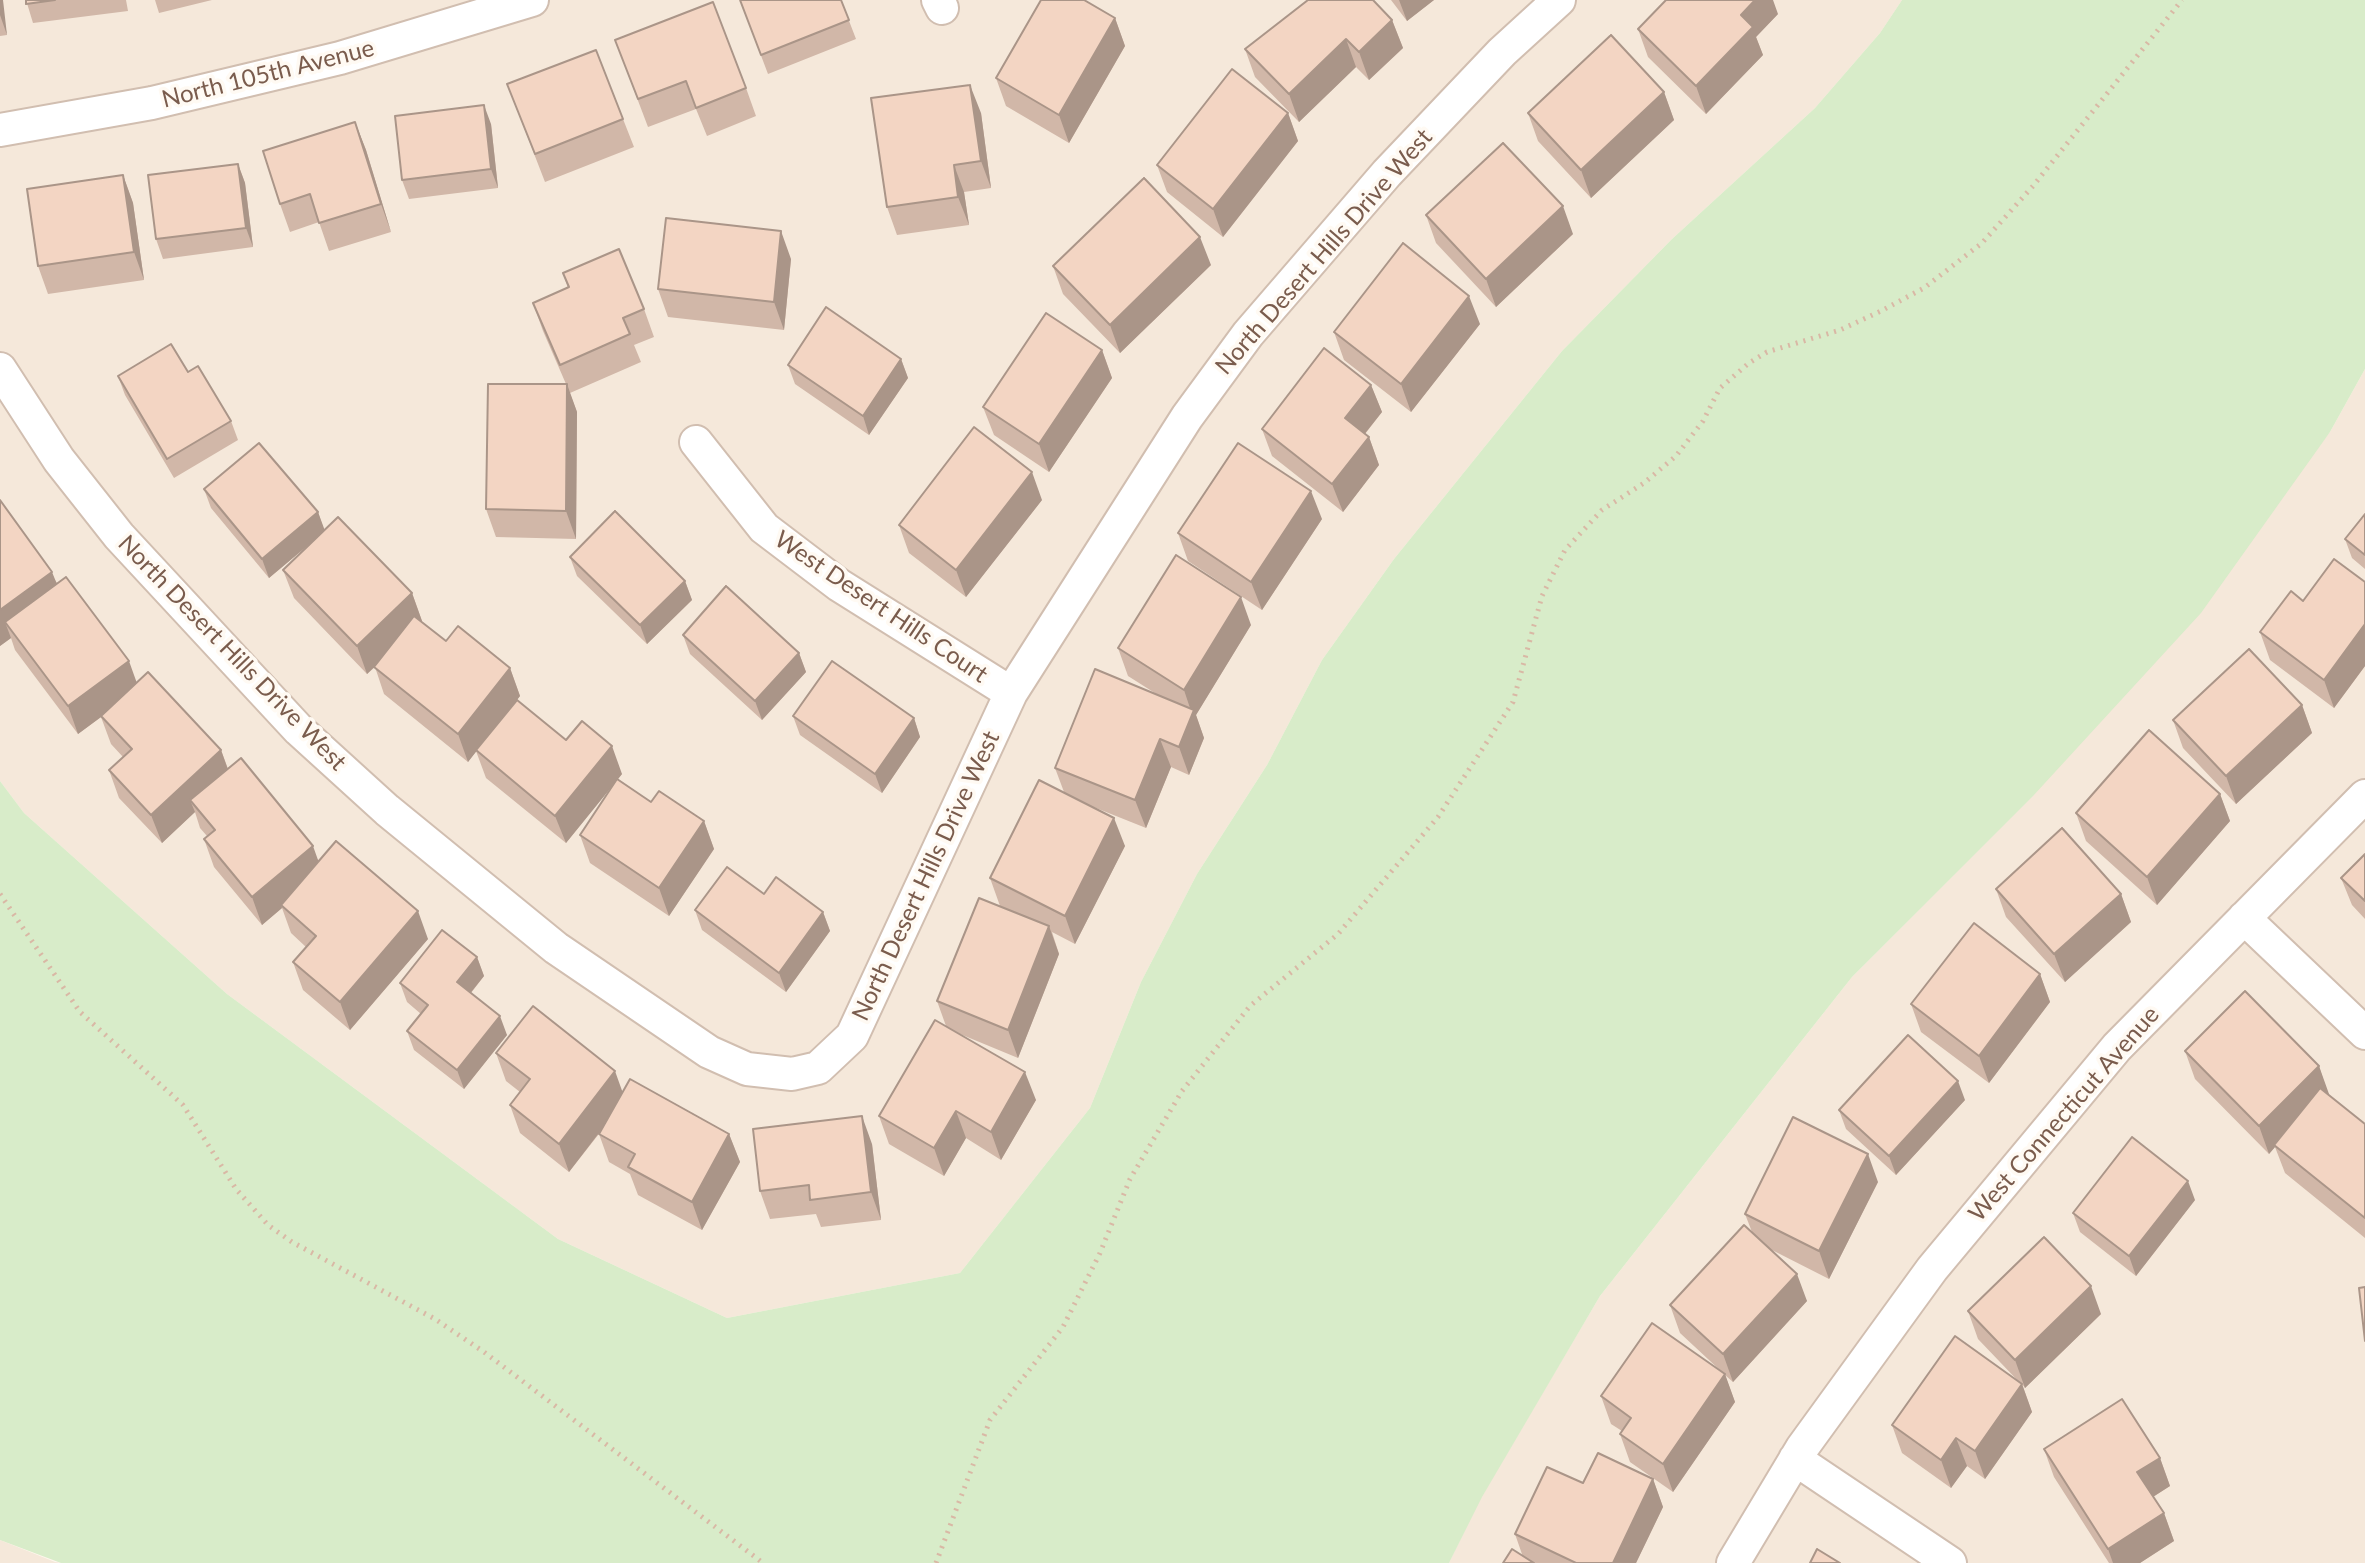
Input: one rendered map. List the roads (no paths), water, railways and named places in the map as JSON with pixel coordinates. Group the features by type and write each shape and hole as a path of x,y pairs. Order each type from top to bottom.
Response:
{"street":[{"name":"North 105th Avenue","path":"0,130 152,103 340,58 532,0"},
{"name":"North Desert Hills Drive West","path":"0,369 59,460 119,536 299,730 387,810 556,948 709,1052 747,1069 792,1074 818,1068 852,1036 1011,693 1107,539 1248,334 1387,173 1502,52 1559,0"},
{"name":"West Desert Hills Court","path":"696,442 764,528 839,585 1011,693"},
{"name":"West Connecticut Avenue","path":"1733,1563 1795,1459 1951,1246 2117,1047 2365,796"},
{"path":"2244,918 2365,1033"},
{"path":"1795,1459 1950,1563"}]}
